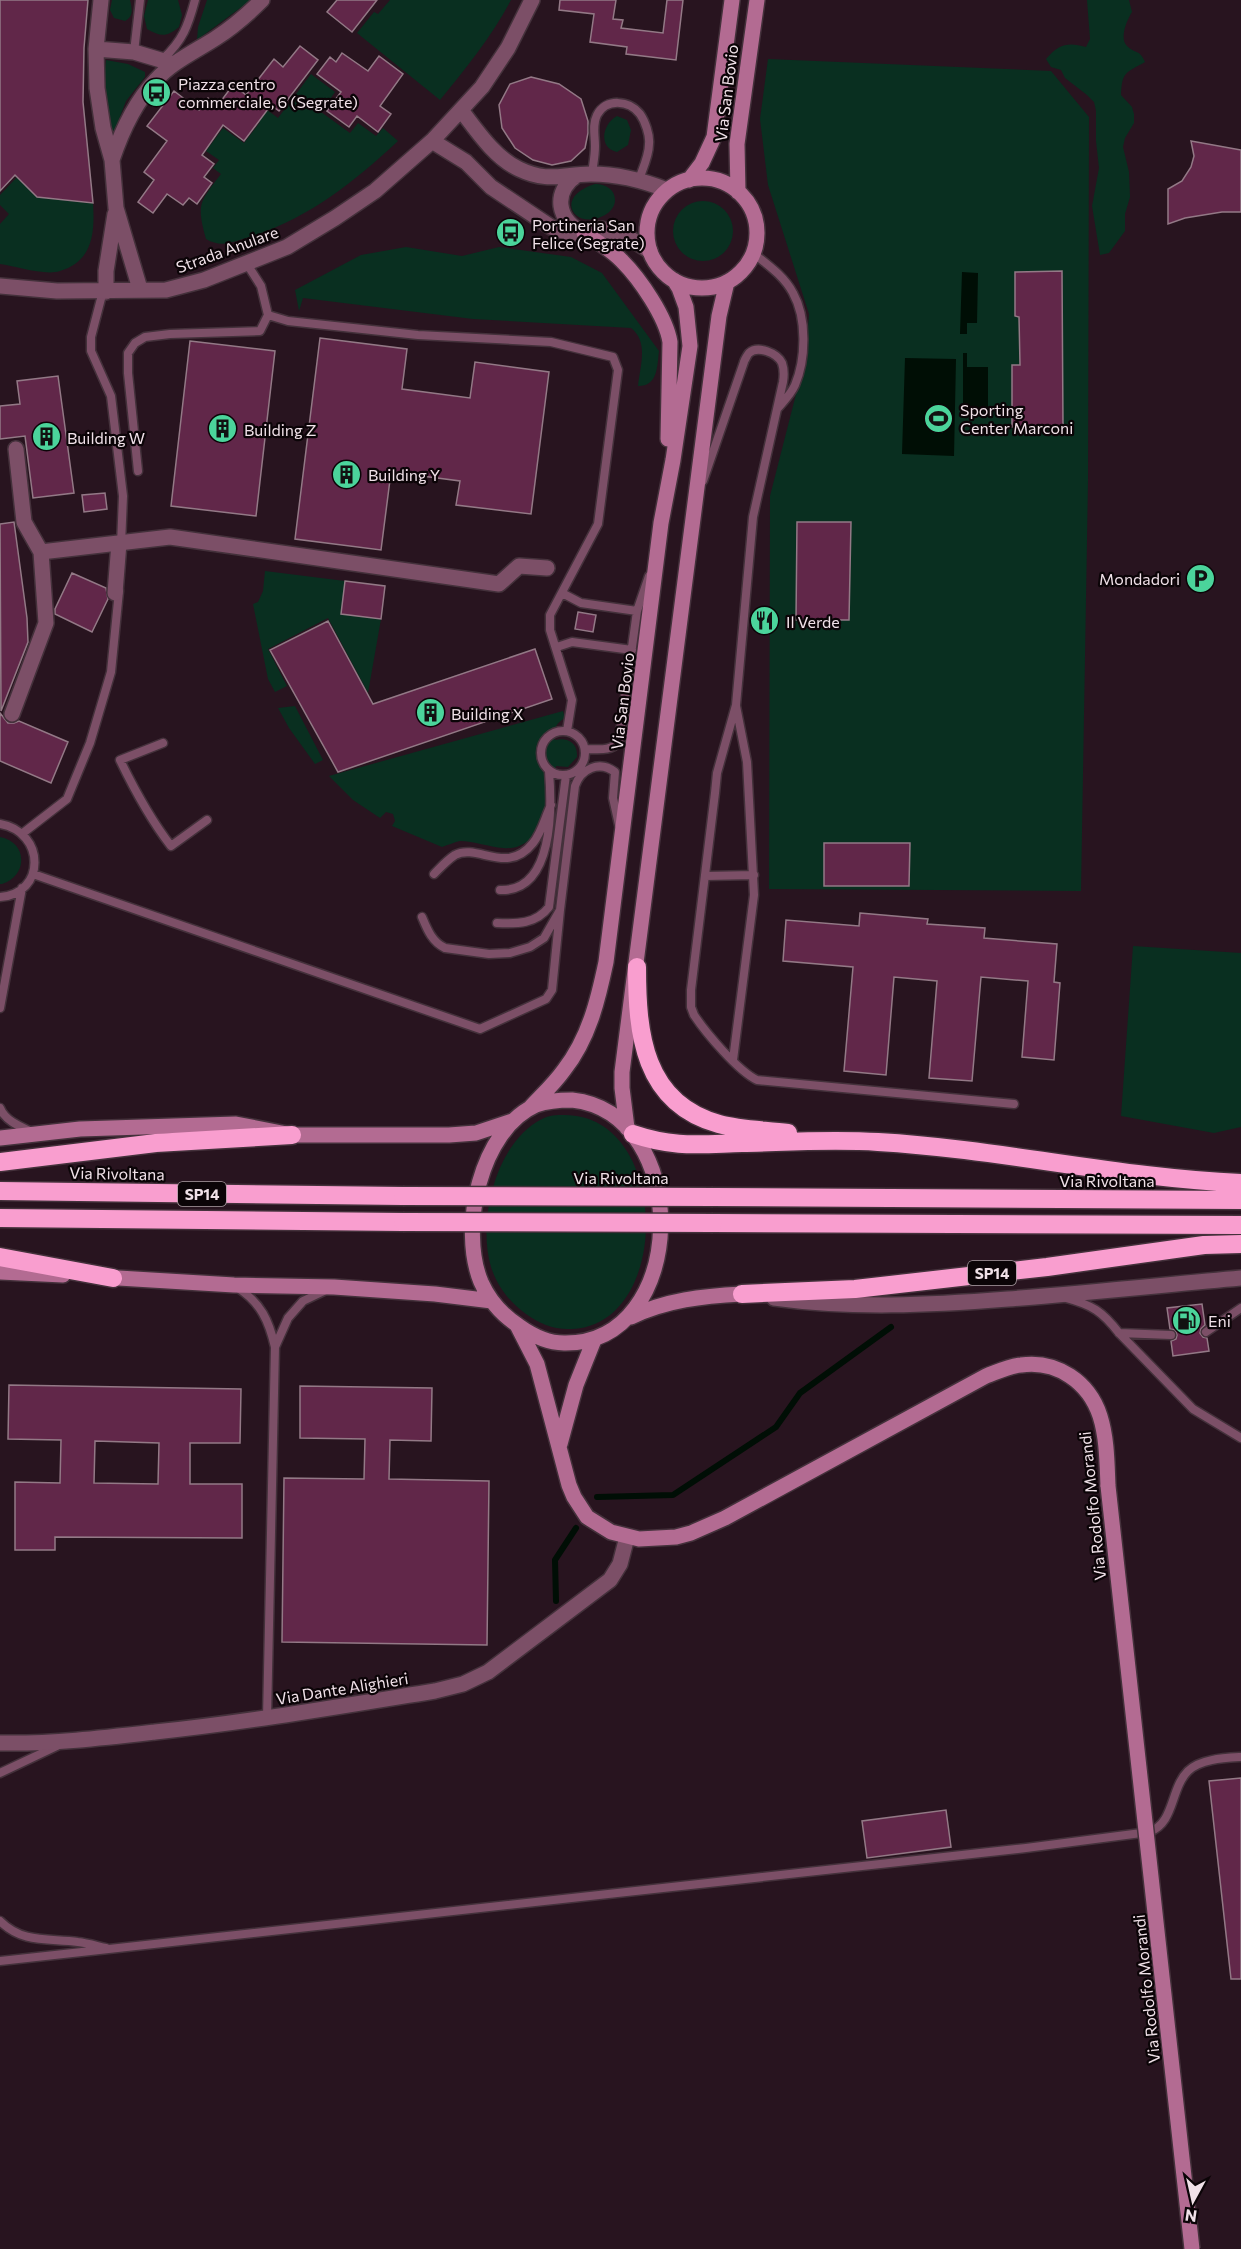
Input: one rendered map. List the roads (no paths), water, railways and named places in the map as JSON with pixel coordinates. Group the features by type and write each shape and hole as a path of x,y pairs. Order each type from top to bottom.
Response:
{"highway":[{"path":"637,967 638,1008 643,1046 657,1079 672,1097 700,1117 722,1124 843,1140 942,1148 1164,1178 1241,1183"},
{"path":"630,1131 676,1145 843,1140"},
{"path":"0,1162 156,1143 292,1135"},
{"name":"Via Rivoltana","path":"0,1191 403,1196 1241,1200"},
{"name":"SP14","path":"0,1218 1241,1225"},
{"name":"SP14","path":"742,1294 855,1289 1047,1267 1204,1245 1241,1244"},
{"path":"0,1257 113,1278"}],"main road":[{"name":"Via San Bovio","path":"689,180 709,152 714,137 732,0"},
{"name":"Via San Bovio","path":"738,192 737,144 757,0"},
{"path":"705,178 714,180 738,192 748,204 755,221 757,233 753,253 739,273 727,282 700,288 674,280 657,265 650,251 646,232 650,213 667,190 689,180 705,178"},
{"path":"584,233 612,252 633,273 669,335 668,434 661,523"},
{"name":"Via San Bovio","path":"516,1119 530,1108 564,1070 583,1039 591,1020 609,940 661,523 690,346 686,307 674,280"},
{"path":"630,1131 621,1081 719,316 727,282"},
{"path":"530,1108 545,1102 581,1101 606,1111 630,1131 651,1166 656,1183 660,1230 655,1265 642,1299 626,1320"},
{"path":"0,1138 80,1129 236,1124 292,1135 465,1134 491,1129 516,1119"},
{"path":"516,1119 503,1132 489,1155 474,1209 473,1245 480,1280 492,1300 517,1325 530,1334 550,1342 574,1343 594,1340 626,1320 653,1307 682,1299 742,1294"},
{"path":"0,1272 234,1285 334,1287 492,1300"},
{"name":"Via Rodolfo Morandi","path":"517,1325 537,1364 569,1485 587,1517 611,1533 639,1539 665,1539 691,1533 725,1518 986,1376 1021,1365 1046,1366 1072,1376 1089,1394 1095,1403 1103,1428 1192,2249"},
{"name":"Via Rodolfo Morandi","path":"560,1447 567,1412 594,1340"}],"street":[{"path":"101,0 96,49 97,88 103,128 112,160 116,208 140,289"},
{"path":"112,160 129,120 169,62 239,21 262,0"},
{"name":"Strada Anulare","path":"0,286 44,290 166,290 204,280 287,247 335,219 375,191 432,141 495,69 532,0"},
{"path":"96,49 135,52 169,62"},
{"path":"461,110 495,150 518,169 554,178 585,174 616,175 639,179 667,190"},
{"path":"432,141 466,162 491,187 551,227 568,233 584,233 601,229 618,233 650,251"},
{"path":"584,233 567,223 563,216 561,194 566,184 585,174"},
{"path":"105,291 116,208"},
{"path":"12,714 46,623 41,552 24,522 16,449"},
{"path":"41,552 170,537 499,584 519,566 547,568"},
{"path":"115,593 119,543"},
{"path":"742,1294 808,1302 896,1305 952,1303 1241,1278"},
{"name":"Via Dante Alighieri","path":"0,1743 30,1744 68,1741 224,1724 435,1691 463,1684 488,1672 610,1580 620,1564 627,1537"}],"lane":[{"path":"135,52 140,0"},
{"path":"169,62 188,27 195,0"},
{"path":"585,174 595,148 594,126 598,113 607,105 616,102 629,105 639,113 645,124 650,142 647,159 639,179"},
{"path":"753,253 776,271 799,304 801,356 795,384 776,411"},
{"path":"138,471 128,353 135,343 145,337 170,334 260,332 268,315 261,286 247,264"},
{"path":"23,833 67,799 90,743 111,672 120,581 123,496 111,396 91,351 91,338 105,291"},
{"path":"268,315 288,321 418,335 551,342 613,357 618,370 598,524 552,609 549,622 572,700 567,731"},
{"path":"694,510 739,371 748,354 755,350 770,352 778,357 782,364 783,382 753,517 736,705 717,773 691,990 691,1007 699,1022 751,1077 764,1081 1014,1104"},
{"path":"585,749 613,747 619,741 637,611 659,547"},
{"path":"562,593 581,603 637,611"},
{"path":"557,647 572,642 632,650"},
{"path":"733,1060 753,906 754,875 746,747 736,705"},
{"path":"500,890 509,890 524,884 535,875 542,858 551,805 549,771 541,759 542,744 551,734 558,731 567,731 579,737 585,749 584,761 577,771 560,776 549,771"},
{"path":"163,743 120,760 138,798 153,824 171,846 207,820"},
{"path":"33,874 480,1029 546,999 552,990 575,786 580,776 588,769 606,768 615,772 614,798 622,838"},
{"path":"496,923 523,923 543,915 549,907 566,775"},
{"path":"434,874 456,855 465,853 507,859 519,855 535,842 551,805"},
{"path":"0,824 9,825 23,833 34,853 33,874 15,893 0,897"},
{"path":"705,876 754,875"},
{"path":"0,1008 22,888"},
{"path":"422,917 430,936 440,946 489,954 510,953 530,947 544,938 560,910"},
{"path":"0,1108 3,1114 15,1124 40,1134"},
{"path":"234,1285 252,1296 270,1324 275,1347 267,1718"},
{"path":"275,1347 288,1318 303,1301 334,1287"},
{"path":"1054,1295 1089,1304 1110,1321 1193,1409 1241,1438"},
{"path":"1206,1332 1241,1308"},
{"path":"1119,1333 1171,1335"},
{"path":"0,1773 68,1741"},
{"path":"0,1961 116,1950 1149,1832 1166,1820 1172,1801 1187,1772 1200,1764 1241,1757"},
{"path":"0,1921 10,1930 31,1939 78,1942 116,1950"}],"waterway":[{"path":"597,1497 673,1495 776,1427 800,1393 891,1327"},
{"path":"556,1601 555,1560 576,1528"}],"place":[{"name":"Piazza centro commerciale, 6 (Segrate)","path":"157,92"},
{"name":"Portineria San Felice (Segrate)","path":"511,233"},
{"name":"Sporting Center Marconi","path":"939,418"},
{"name":"Building Z","path":"223,429"},
{"name":"Building W","path":"46,437"},
{"name":"Building Y","path":"347,474"},
{"name":"Mondadori","path":"1201,578"},
{"name":"Il Verde","path":"765,621"},
{"name":"Building X","path":"430,713"},
{"name":"Eni","path":"1187,1320"}]}
